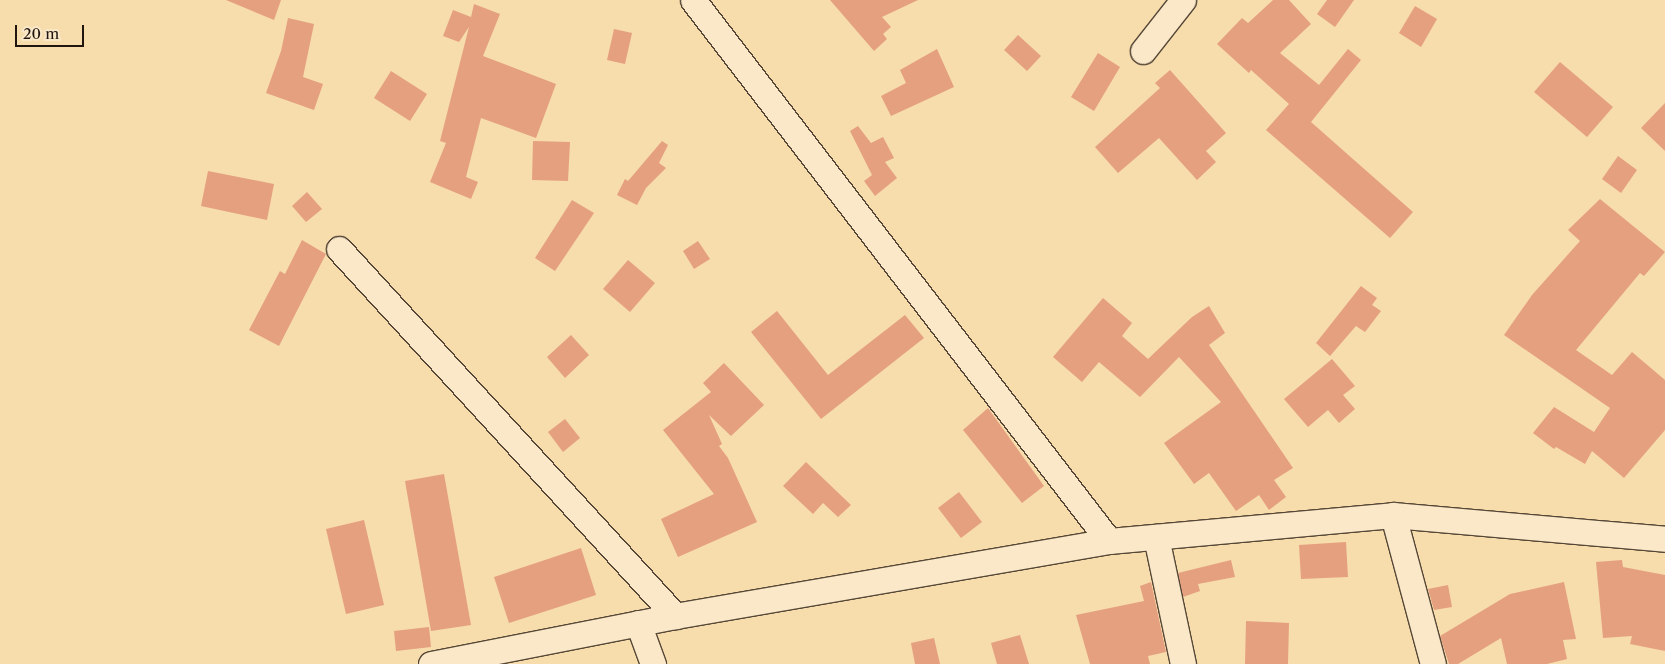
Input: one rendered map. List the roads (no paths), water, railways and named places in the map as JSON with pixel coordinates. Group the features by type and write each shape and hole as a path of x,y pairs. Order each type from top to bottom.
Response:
{"street":[{"path":"693,0 1109,541"},
{"path":"1143,51 1183,0"},
{"path":"339,248 675,616"},
{"path":"1394,515 1433,664"},
{"path":"431,664 675,616 1109,541 1394,515 1665,539"},
{"path":"1156,537 1183,664"},
{"path":"638,623 653,664"}]}
